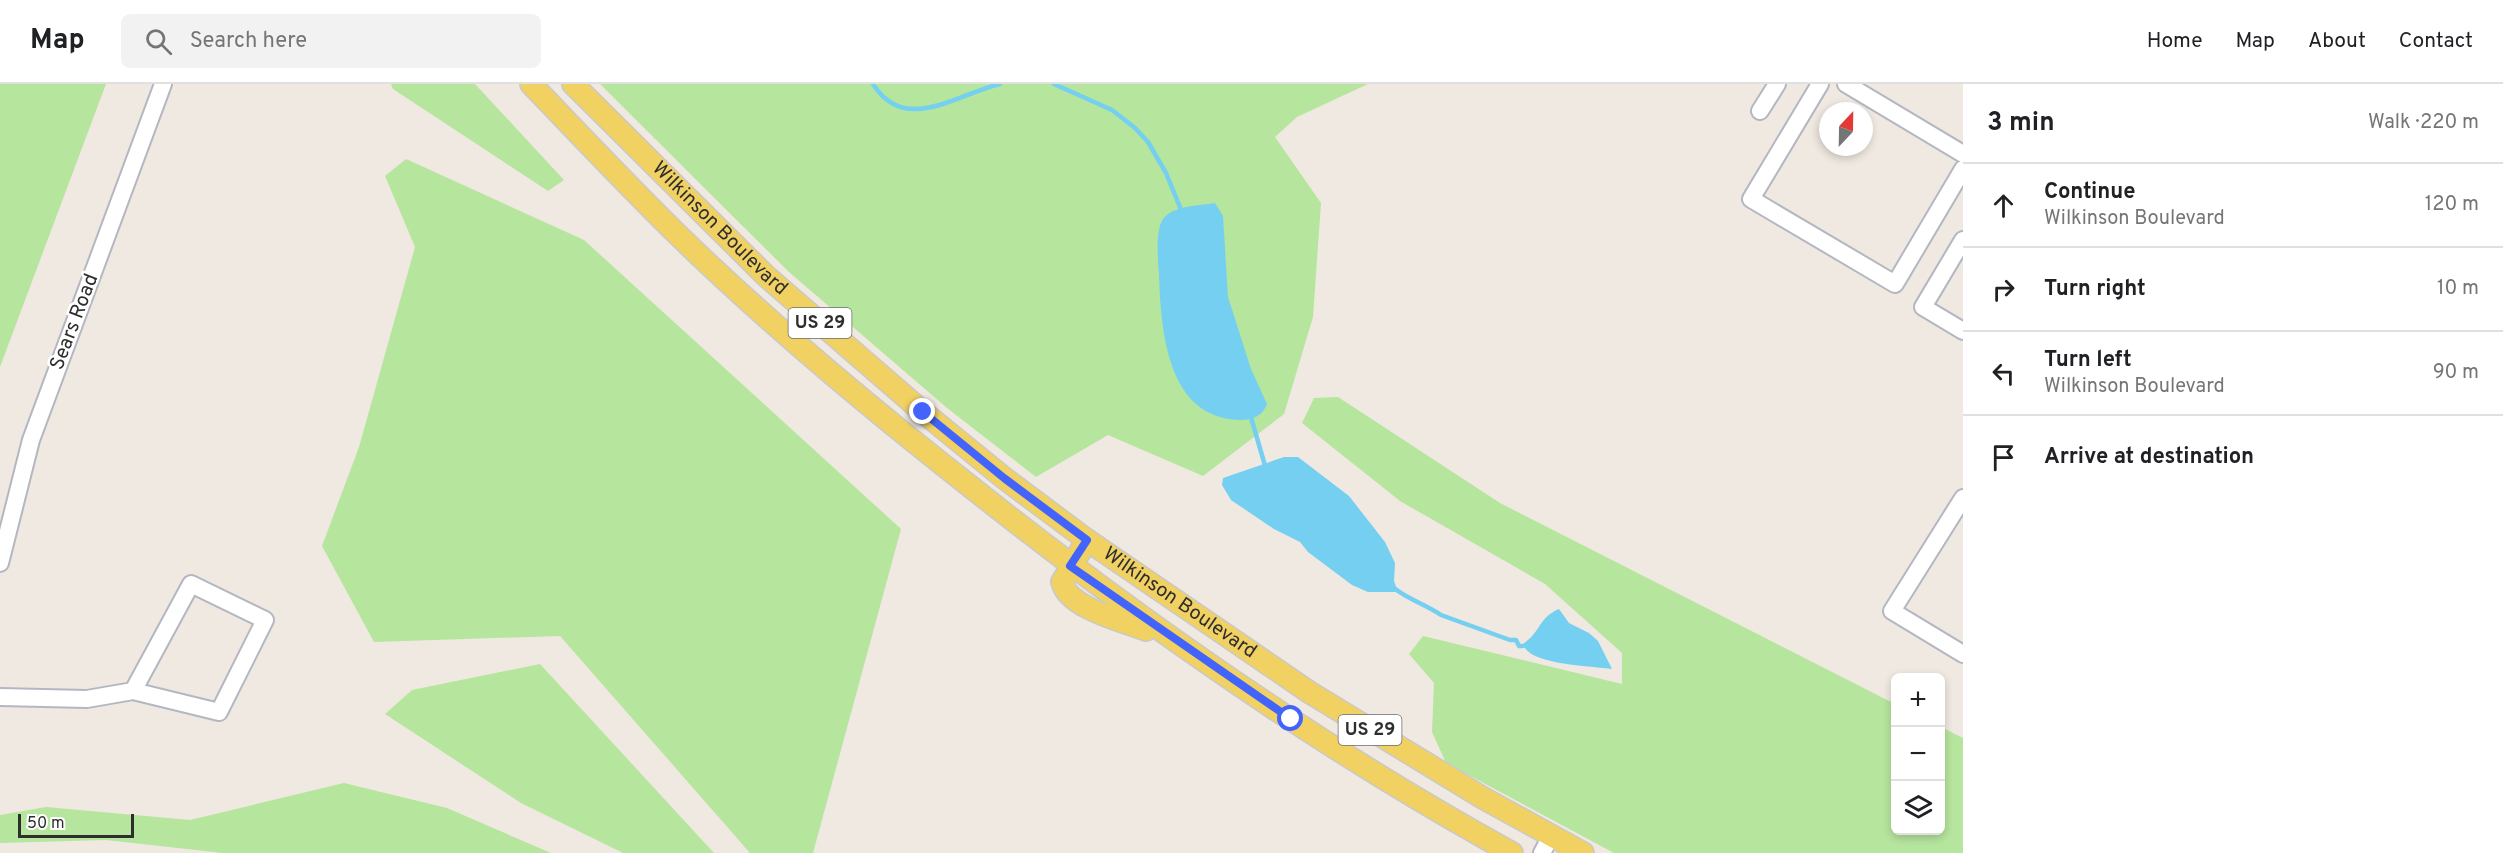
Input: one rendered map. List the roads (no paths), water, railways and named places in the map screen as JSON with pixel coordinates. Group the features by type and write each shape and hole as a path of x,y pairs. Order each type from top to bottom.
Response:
{"main road":[{"name":"Wilkinson Boulevard","path":"531,84 677,234 841,383 1070,566 1062,582 1064,590 1070,597 1088,608 1177,642 1291,719 1466,828 1512,853"},
{"name":"Wilkinson Boulevard","path":"573,84 775,283 923,412 1004,478 1087,540 1309,692 1546,845 1583,853"},
{"path":"1070,566 1087,540"}],"street":[{"name":"Sears Road","path":"0,563 31,440 163,84"},
{"path":"1760,111 1777,84"},
{"path":"1820,84 1751,199 1895,284 1963,169"},
{"path":"1846,84 1963,154"},
{"path":"1963,240 1923,307 1963,331"},
{"path":"1960,507 1892,611 1963,654"},
{"path":"0,697 87,699 133,691 219,712 265,620 191,584 133,691"}],"water":[{"path":"1215,203 1223,216 1228,297 1251,369 1267,404 1260,414 1246,420 1217,416 1197,405 1183,388 1173,368 1162,320 1158,254 1160,224 1173,211"},
{"path":"1284,457 1298,457 1349,496 1385,542 1395,563 1394,581 1398,592 1368,592 1352,585 1308,552 1300,542 1274,529 1231,500 1222,485 1223,478"},
{"path":"1559,609 1569,623 1589,633 1598,641 1612,669 1552,661 1531,654 1519,646 1531,637 1547,617"}],"waterway":[{"path":"873,84 886,99 900,107 916,109 949,102 1000,84"},
{"path":"1054,84 1112,110 1135,128 1148,142 1166,173 1182,212"},
{"path":"1250,414 1266,469"},
{"path":"1394,588 1441,615 1510,640 1516,640 1519,646 1522,646"}]}
